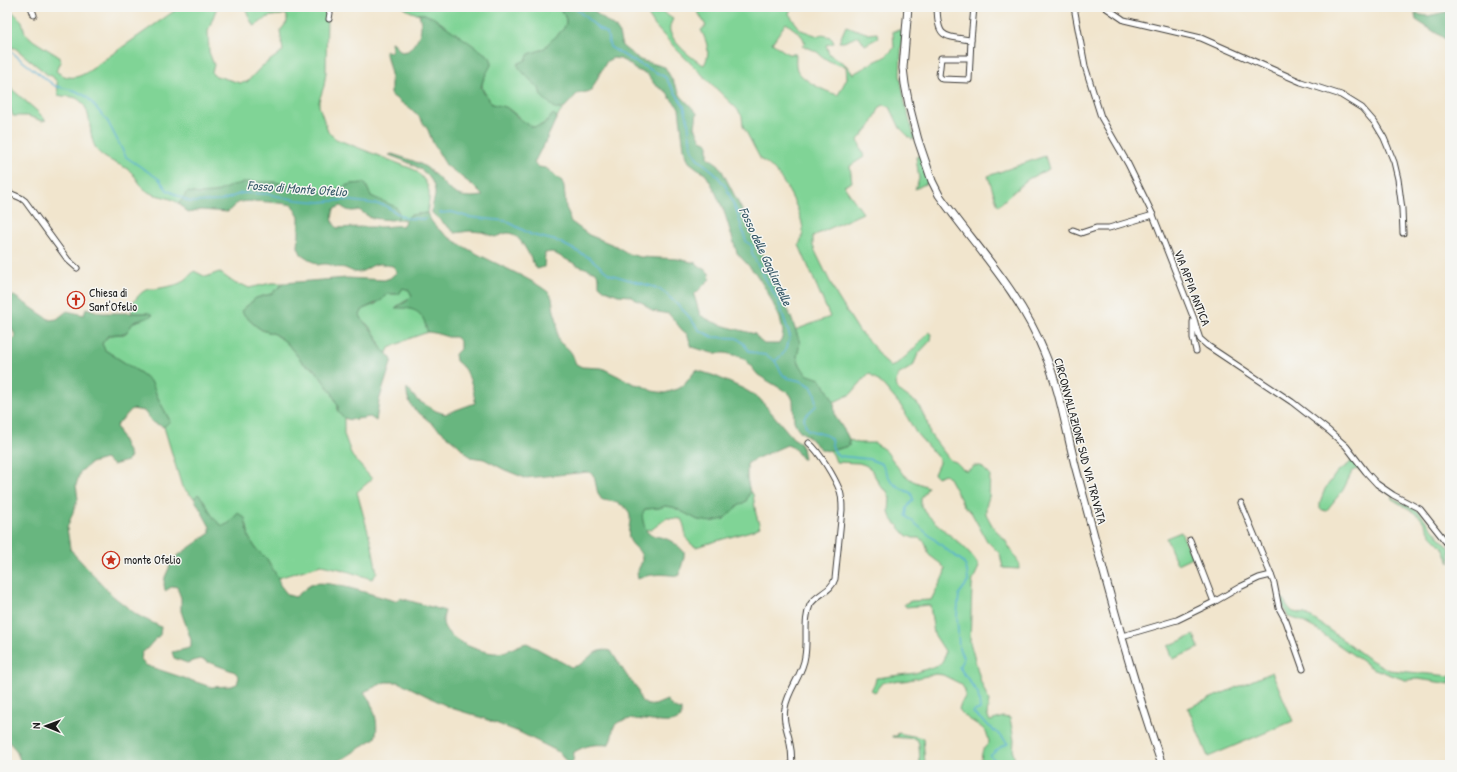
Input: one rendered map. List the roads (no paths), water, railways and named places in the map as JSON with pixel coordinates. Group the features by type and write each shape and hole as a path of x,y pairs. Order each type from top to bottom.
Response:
{"street":[{"path":"31,7 34,16"},
{"path":"327,7 330,13 330,19"},
{"name":"CIRCONVALLAZIONE SUD VIA TRAVATA","path":"908,7 903,74 909,105 924,159 939,195 1021,305 1052,372 1076,468 1122,636 1162,765"},
{"path":"937,7 938,27 945,35 950,38 971,40"},
{"path":"970,58 941,58 939,76 942,79 969,80 974,7"},
{"name":"VIA APPIA ANTICA","path":"1074,7 1085,66 1101,117 1128,164 1153,215 1197,330 1204,343 1292,402 1329,431 1346,446 1377,484 1393,495 1420,509 1450,547"},
{"path":"1105,7 1124,20 1201,38 1301,82 1341,95 1362,108 1375,123 1384,138 1394,162 1399,187 1403,233"},
{"path":"7,192 25,201 68,260 77,268"},
{"path":"1073,230 1081,233 1096,228 1109,228 1153,215"},
{"path":"1194,319 1192,324 1196,352"},
{"path":"792,765 788,737 784,726 784,708 788,694 802,668 805,658 807,641 805,620 807,614 814,599 834,583 842,510 842,502 838,486 819,454 809,443"},
{"path":"1241,503 1271,575 1279,608 1286,621 1304,670"},
{"path":"1190,540 1214,602"},
{"path":"1122,636 1177,620 1214,602 1240,586 1271,575"}],"waterway":[{"name":"Fosso delle Gagliardelle","path":"574,7 598,28 607,33 610,47 665,77 684,106 693,152 698,159 714,172 726,187 737,212 746,241 752,246 752,254 779,303 790,336 787,347 782,355 775,361"},
{"name":"Fosso di Monte Ofelio","path":"12,52 55,86 76,91 87,97 108,122 126,157 159,179 167,190 190,202 221,201 242,193 267,194 297,200 320,202 344,200 384,205 405,218 425,219"},
{"name":"Fosso di Monte Ofelio","path":"440,213 452,212 468,217 506,221 532,235 557,241 590,258 609,274 663,291 686,313 699,330 713,337 737,338 749,351 766,355 775,361 783,375 811,386 815,394 816,406 804,417 808,430 826,435 831,439 834,451 839,456 869,459 882,464 893,483 911,493 913,499 907,508 906,516 961,560 965,565 968,582 959,594 957,616 959,649 964,657 959,667 978,693 980,709 972,712 1002,737 1008,744 1002,746 990,756 998,762 1007,765"}],"place":[{"name":"Chiesa di Sant'Ofelio","path":"76,300"},
{"name":"monte Ofelio","path":"111,560"}]}
